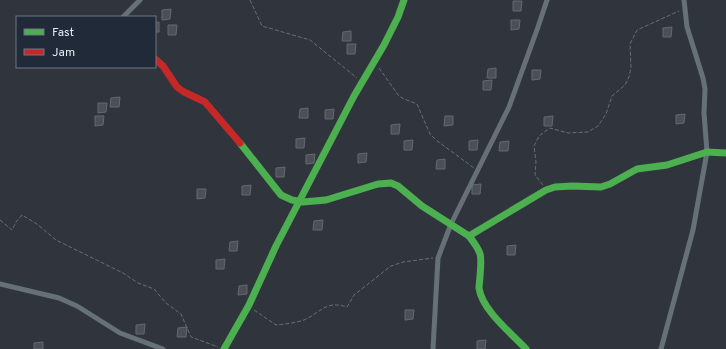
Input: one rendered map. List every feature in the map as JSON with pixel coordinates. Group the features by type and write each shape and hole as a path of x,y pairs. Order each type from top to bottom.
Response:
{"street":[{"path":"124,16 140,0"},
{"path":"223,349 249,305 298,203 354,96 384,45 398,17 404,0"},
{"path":"433,349 438,258 451,224 509,107 547,0"},
{"path":"661,349 693,230 707,152 704,113 705,89 703,78 686,27 684,0"},
{"path":"156,60 163,66 177,87 205,102 237,139 281,195 298,203 327,201 353,191 382,183 391,183 400,187 415,201 469,236 480,251 482,259 480,288 484,303 493,316 526,349"},
{"path":"469,236 546,190 561,186 601,186 610,184 637,169 667,165 707,152 726,153"},
{"path":"0,284 59,298 77,306 120,332 163,349"}],"path":[{"path":"250,0 262,26 310,40 362,82"},
{"path":"546,190 535,175 536,162 534,146 538,136 550,128 568,133 588,132 598,126 606,114 612,96 625,85 629,77 631,67 630,44 637,30 685,8"},
{"path":"373,62 385,75 399,96 417,104 430,134 477,171"},
{"path":"0,220 12,230 22,215 37,224 56,240 123,273 138,283 154,289 166,303 181,314 191,337 223,349"},
{"path":"249,305 276,325 304,320 324,308 336,304 347,307 354,295 391,266 403,262 438,258"}],"building":[{"path":"513,1 522,1 521,11 513,11"},
{"path":"171,9 170,19 162,20 162,10"},
{"path":"511,20 520,20 519,29 511,30"},
{"path":"159,22 159,32 156,32 156,23"},
{"path":"168,25 177,25 176,35 168,35"},
{"path":"672,27 671,37 663,37 663,28"},
{"path":"351,31 351,41 342,41 343,32"},
{"path":"347,44 356,44 355,54 347,54"},
{"path":"496,68 496,78 487,78 488,69"},
{"path":"532,70 541,70 540,79 532,80"},
{"path":"492,80 491,90 483,90 483,81"},
{"path":"120,97 119,107 110,107 111,98"},
{"path":"98,103 107,103 106,112 98,113"},
{"path":"308,108 308,118 299,118 300,109"},
{"path":"334,109 333,119 325,119 325,110"},
{"path":"685,114 684,123 676,124 676,115"},
{"path":"95,116 104,116 103,125 95,126"},
{"path":"445,116 453,116 453,125 444,126"},
{"path":"553,116 552,126 544,126 544,117"},
{"path":"400,124 399,134 391,134 391,125"},
{"path":"305,138 304,148 296,148 296,139"},
{"path":"413,140 412,150 404,150 404,141"},
{"path":"478,140 477,150 469,150 469,141"},
{"path":"509,141 508,151 499,151 500,142"},
{"path":"367,153 366,162 358,163 358,154"},
{"path":"315,154 314,163 306,164 306,155"},
{"path":"445,159 445,169 436,169 437,160"},
{"path":"285,167 284,177 276,177 276,168"},
{"path":"481,184 480,194 472,194 472,185"},
{"path":"251,185 250,195 242,195 242,186"},
{"path":"197,189 206,189 205,198 197,199"},
{"path":"323,220 322,230 313,230 314,221"},
{"path":"238,241 237,251 229,251 230,242"},
{"path":"516,245 515,255 507,255 507,246"},
{"path":"225,259 224,269 216,269 216,260"},
{"path":"247,285 247,294 238,295 239,286"},
{"path":"405,310 414,310 413,319 405,320"},
{"path":"145,324 144,334 136,334 136,325"},
{"path":"187,327 186,337 177,337 178,328"},
{"path":"486,340 485,349 477,349 477,341"},
{"path":"43,342 43,349 34,349 34,343"}],"traffic: fast":[{"path":"224,349 249,305 276,246 354,96 384,45 398,17 404,0"},
{"path":"240,143 281,195 292,200 303,202 326,200 378,184 391,183 398,186 422,206 469,236"},
{"path":"526,349 491,313 481,296 479,288 481,258 479,250 469,236 546,190 555,187 601,187 610,184 637,169 667,165 707,152 726,153"}],"traffic: jam":[{"path":"156,60 163,66 177,87 205,102 240,143"}]}
